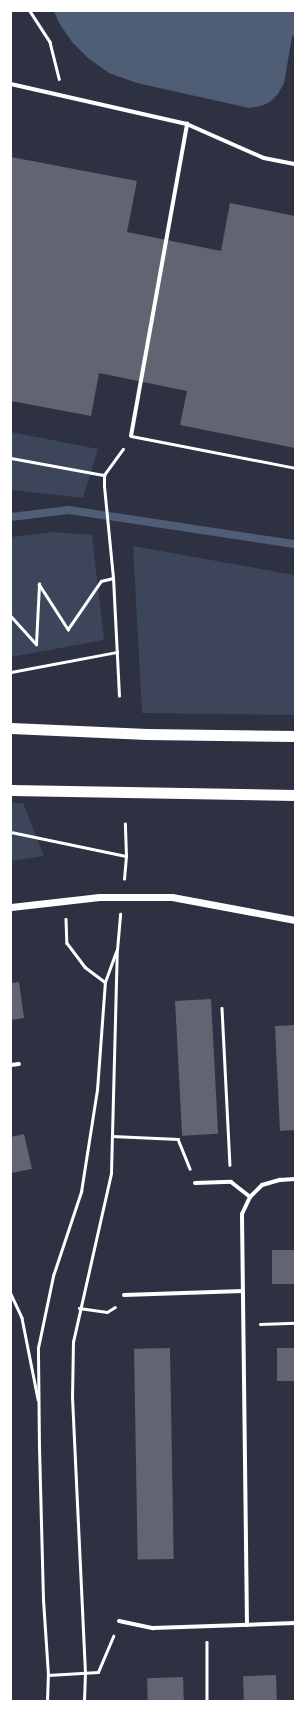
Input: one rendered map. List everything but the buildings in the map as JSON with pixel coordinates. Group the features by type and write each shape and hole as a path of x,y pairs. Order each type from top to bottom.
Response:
{"highway":[{"path":"11,728 147,734 295,736"},
{"path":"11,790 295,795"}],"street":[{"path":"11,84 187,124 264,158 295,164"},
{"path":"131,436 187,124"},
{"path":"11,907 99,897 172,897 295,920"},
{"path":"11,1065 19,1064"},
{"path":"246,1625 242,1214 250,1197 262,1185 280,1180 295,1179"},
{"path":"195,1183 231,1182 250,1197"},
{"path":"124,1295 243,1291"},
{"path":"119,1621 154,1628 295,1623"}],"lane":[{"path":"131,436 295,468"}],"path":[{"path":"30,11 50,42 57,67 61,96"},
{"path":"119,696 113,578 104,475 118,458 131,436"},
{"path":"11,458 104,475"},
{"path":"11,616 36,644 39,584 68,628 101,581 113,578"},
{"path":"11,672 117,652"},
{"path":"11,832 126,856"},
{"path":"64,900 67,943 85,967 105,982"},
{"path":"47,1701 48,1675 43,1600 38,1348 53,1276 81,1192 96,1090 105,982 117,950 111,1173 79,1308 73,1342 72,1398 85,1673 84,1701"},
{"path":"222,1008 231,1182"},
{"path":"112,1136 178,1139 195,1183"},
{"path":"11,1294 22,1318 39,1405"},
{"path":"79,1308 107,1312 114,1310 124,1295"},
{"path":"243,1324 295,1323"},
{"path":"48,1675 98,1672 119,1621"},
{"path":"207,1626 207,1701"}],"shaded area":[{"path":"54,11 295,11 295,34 292,37 284,83 278,94 270,102 261,106 249,108 137,83 109,73 88,58 72,42 59,23"},
{"path":"11,432 98,449 83,498 11,490"},
{"path":"53,532 92,535 104,640 11,657 11,537"},
{"path":"133,546 295,575 295,715 142,713"},
{"path":"11,803 23,803 44,856 11,861"}],"waterway":[{"path":"11,517 69,510 295,544"}]}
